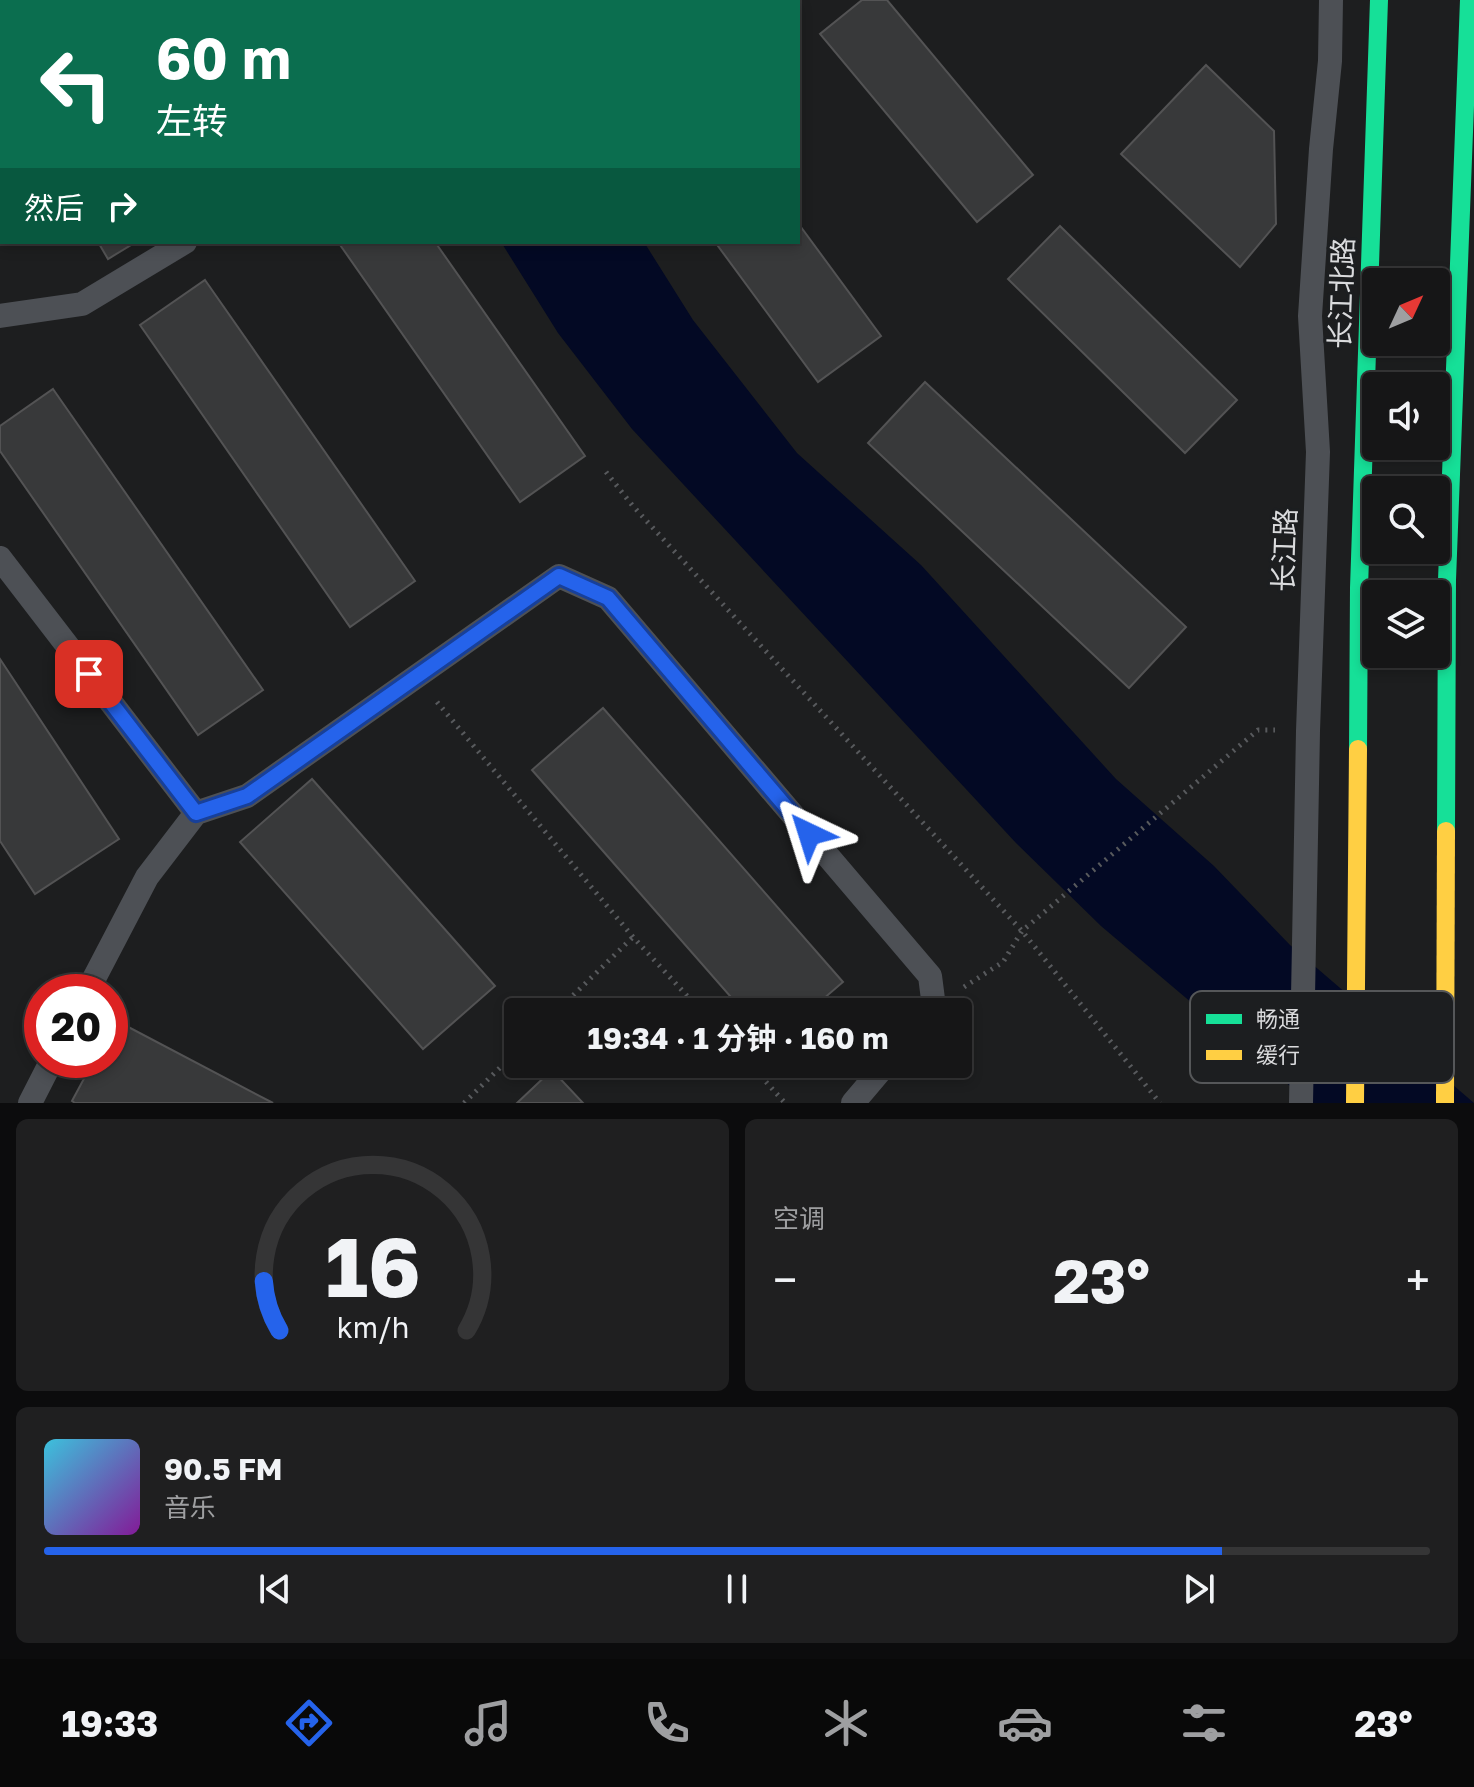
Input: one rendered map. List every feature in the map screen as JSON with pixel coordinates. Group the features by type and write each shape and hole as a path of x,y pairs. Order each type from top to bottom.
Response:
{"main road":[{"name":"长江北路","path":"1356,991 1359,588 1379,0"},
{"path":"1445,991 1447,580 1470,73 1469,0"},
{"name":"长江北路","path":"1355,1083 1355,1103"},
{"path":"1445,1083 1445,1103"}],"lane":[{"name":"长江路","path":"1303,991 1318,452 1310,316 1330,61 1331,0"},
{"path":"0,316 82,304 182,244"},
{"path":"0,558 196,813"},
{"path":"96,974 147,877 196,813 247,796 559,576 608,598 930,976 931,998"},
{"path":"30,1103 43,1078"},
{"path":"853,1103 874,1078"},
{"name":"长江路","path":"1301,1083 1301,1103"}],"path":[{"path":"606,472 632,505 1022,931 1160,1103"},
{"path":"416,676 633,937 689,998"},
{"path":"949,998 1003,962 1022,931 1258,730"},
{"path":"570,998 633,937"},
{"path":"464,1103 504,1064"},
{"path":"763,1078 785,1103"}],"water":[{"path":"502,244 645,244 693,320 797,453 921,565 1116,779 1214,866 1290,945 1344,991 1190,991 1190,1001 1101,926 1016,843 632,429 558,333"},
{"path":"1286,1083 1451,1083 1474,1103 1310,1103"}],"building":[{"path":"862,0 887,0 1033,175 977,222 820,34"},
{"path":"1206,65 1274,131 1276,224 1240,267 1121,154"},
{"path":"800,226 881,336 818,382 716,244 800,244"},
{"path":"1060,226 1237,400 1185,453 1008,279"},
{"path":"99,244 133,244 108,259"},
{"path":"339,244 436,244 585,456 520,502"},
{"path":"205,280 415,581 350,627 140,325"},
{"path":"925,382 1186,627 1129,688 868,443"},
{"path":"53,389 263,690 198,735 0,451 0,426"},
{"path":"0,659 119,839 35,894 0,841"},
{"path":"603,708 843,982 824,998 732,998 532,770"},
{"path":"312,779 495,986 423,1049 240,842"},
{"path":"128,1027 273,1103 75,1103 72,1101 84,1078 128,1078"},
{"path":"544,1078 560,1078 583,1103 517,1103"}],"traffic: fast":[{"path":"1358,749 1359,588 1379,0"},
{"path":"1446,831 1447,580 1469,0"}],"traffic: slow":[{"path":"1356,991 1358,749"},
{"path":"1445,991 1446,831"},
{"path":"1355,1083 1355,1103"},
{"path":"1445,1083 1445,1103"}],"route":[{"path":"89,674 196,813 247,796 559,576 608,598 809,834"}]}
